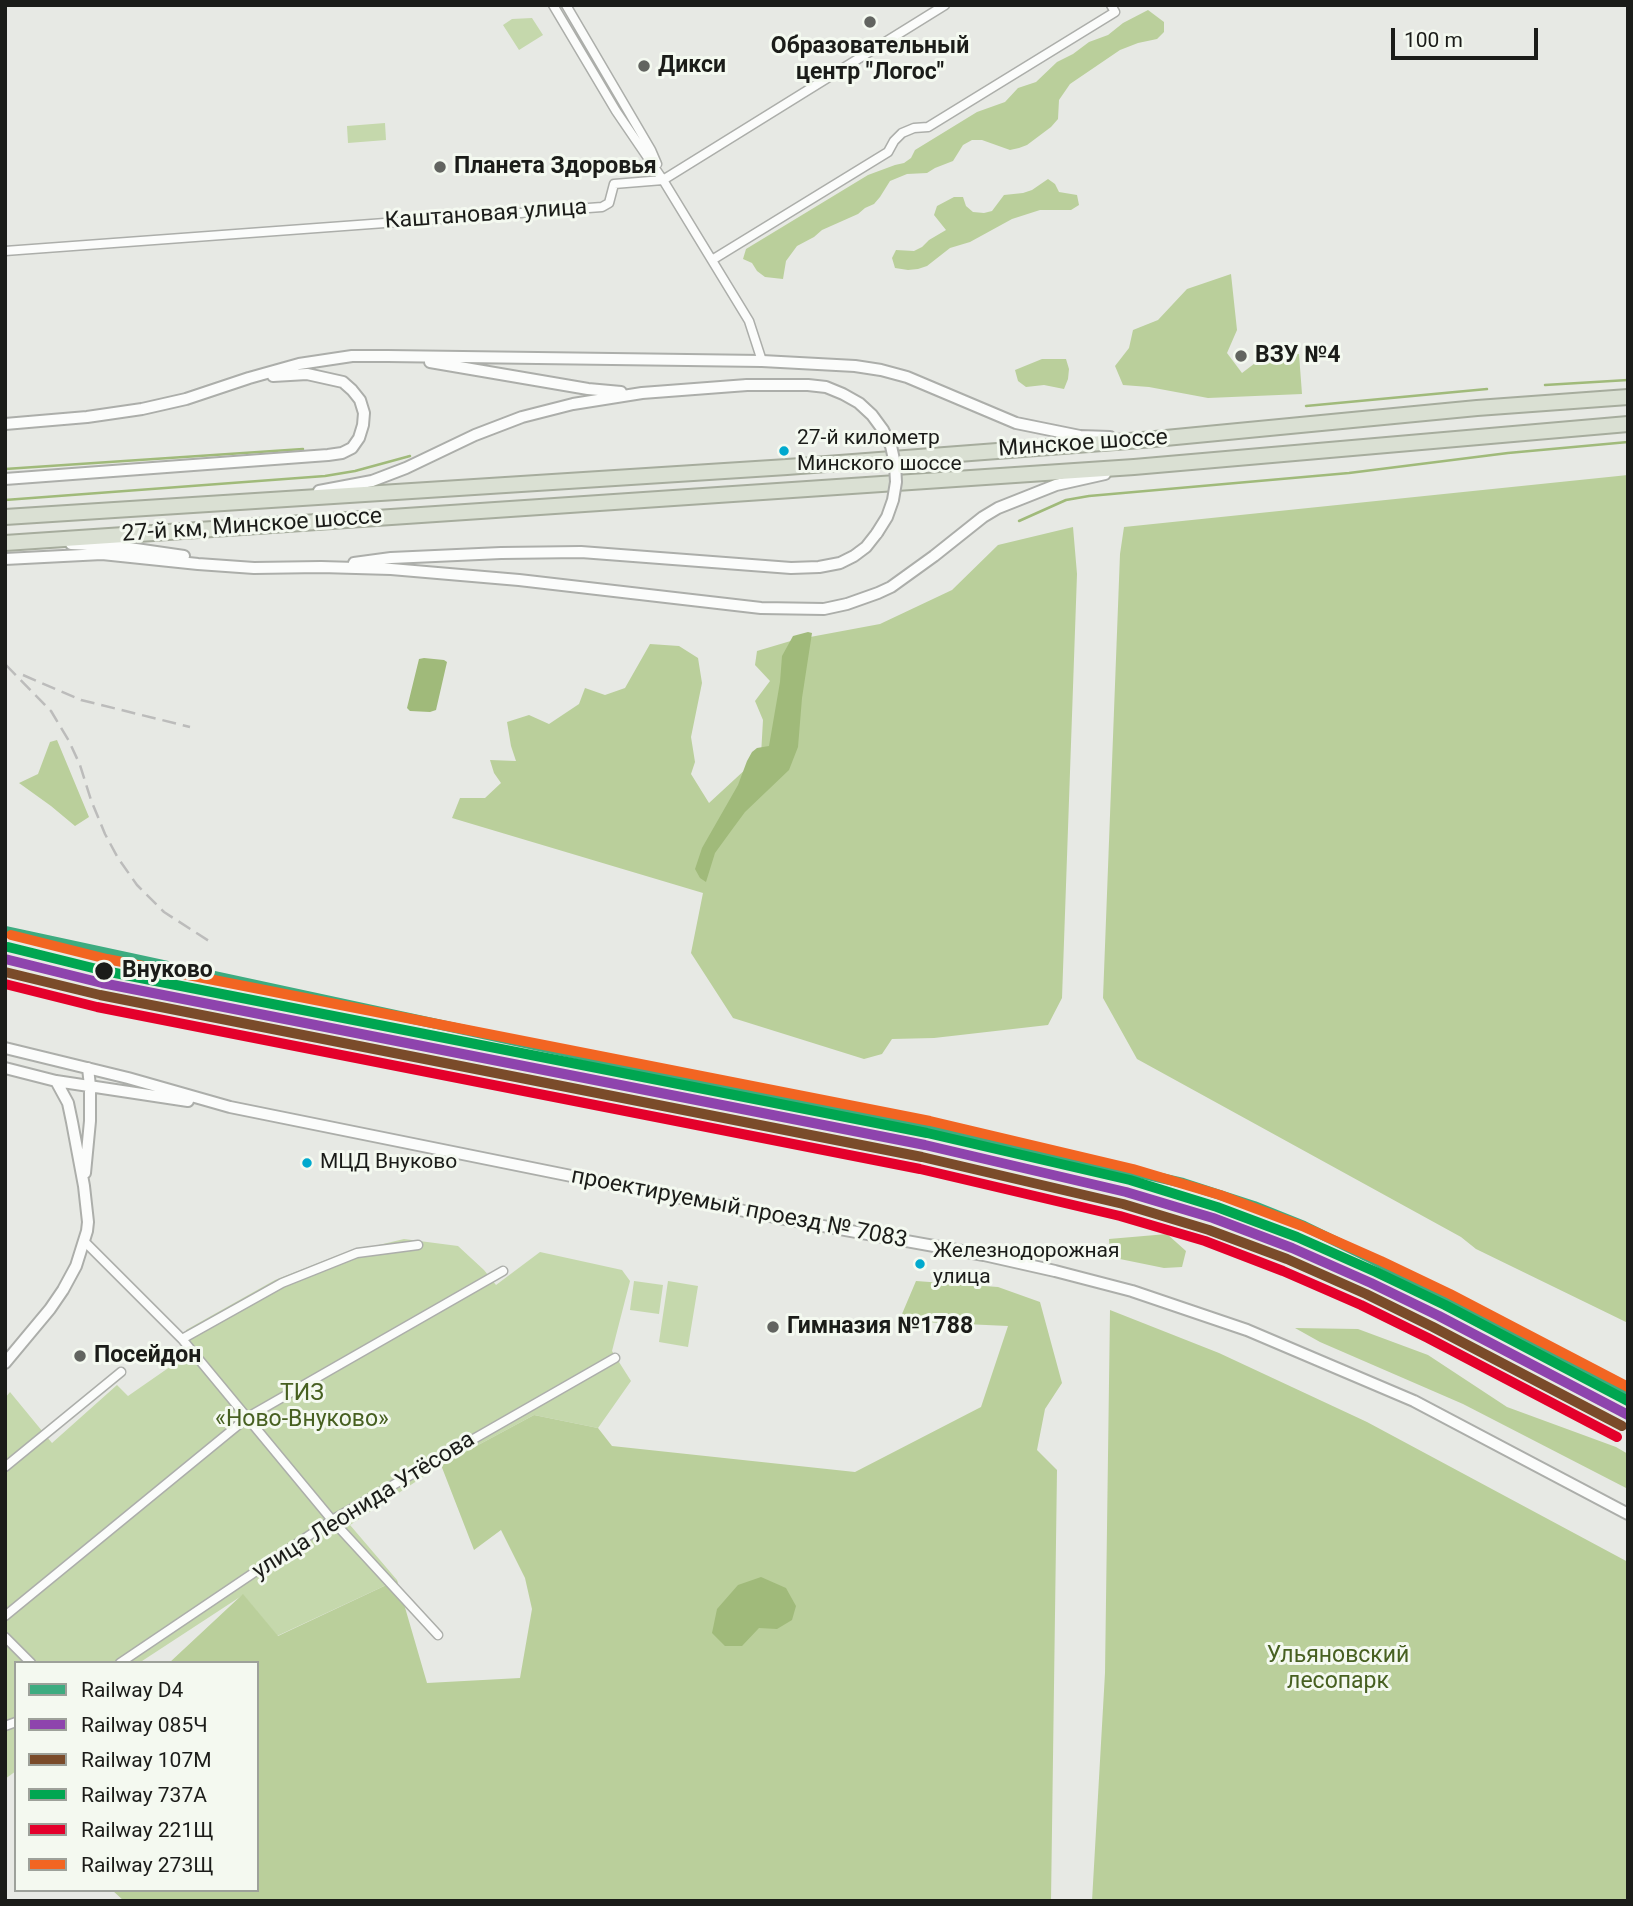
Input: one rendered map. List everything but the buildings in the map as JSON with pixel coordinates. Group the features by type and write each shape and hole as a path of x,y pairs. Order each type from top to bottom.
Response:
{"highway":[{"name":"Минское шоссе","path":"495,486 1155,439 1489,407 1628,397"},
{"name":"Минское шоссе","path":"498,509 1133,467 1628,424"},
{"name":"27-й км, Минское шоссе","path":"5,517 495,486"},
{"name":"27-й км, Минское шоссе","path":"5,543 498,509"}],"main road":[{"path":"5,424 142,409 186,399 299,364 352,356 387,356 762,361 845,366 881,370 907,377 1016,423 1080,436 1155,439"},
{"path":"387,356 588,389 642,393"},
{"path":"5,479 328,455 352,448 359,438 364,413 360,400 343,382 307,374 249,378"},
{"path":"268,501 372,481 522,416 573,404 642,393 747,384 808,384 826,387 859,403 872,415 891,446 895,473 893,500 887,517 866,547 840,563 791,568 581,552 391,558 320,567"},
{"path":"5,559 102,554 235,567 391,569 761,608 824,609 847,604 891,587 983,517 1007,504 1056,485 1133,467"},
{"path":"23,542 115,546 158,551 235,567"},
{"name":"проектируемый проезд № 7083","path":"5,1048 222,1105 746,1212 984,1255 1132,1290 1247,1330 1403,1396 1628,1514"},
{"path":"68,1103 76,1084 88,1068"},
{"path":"83,1186 90,1121 88,1068"},
{"name":"проектируемый проезд № 7083","path":"5,1069 126,1093 222,1105"},
{"path":"5,1363 63,1290 85,1242 88,1222 83,1186 68,1103 56,1081"}],"street":[{"path":"553,5 616,111 720,271 749,321 762,361"},
{"path":"566,5 651,150 663,180"},
{"name":"Каштановая улица","path":"5,251 602,207 609,203 614,184 663,180 945,5"},
{"path":"712,260 888,152 902,133 914,128 928,127 1115,12 1111,5"},
{"path":"85,1242 183,1339 332,1520 439,1635"},
{"path":"183,1339 282,1283 357,1253 418,1245"},
{"path":"5,1616 248,1417 503,1272"},
{"name":"улица Леонида Утёсова","path":"123,1661 332,1520 615,1358"},
{"path":"5,1467 121,1371"},
{"path":"5,1637 29,1661"}],"green space":[{"path":"1148,10 1164,22 1164,32 1157,39 1120,50 1070,84 1059,100 1058,119 1027,145 1010,150 982,140 972,140 963,145 953,161 927,173 907,174 890,181 874,204 797,246 786,261 783,279 765,277 752,263 743,259 746,249 868,175 904,163 911,158 915,150 977,112 1005,102 1018,88 1036,82 1057,62"},
{"path":"532,18 543,35 519,50 503,25 512,19"},
{"path":"385,123 386,140 348,143 347,126"},
{"path":"1048,179 1055,184 1059,192 1077,195 1079,205 1071,210 1040,210 1012,219 970,242 950,248 927,266 908,270 895,268 892,258 896,250 914,251 946,230 934,215 937,206 954,197 963,197 966,206 973,212 984,213 992,211 1004,195 1032,190"},
{"path":"1231,274 1237,330 1227,353 1242,373 1267,354 1299,354 1302,394 1208,398 1123,385 1115,366 1129,348 1133,330 1158,320 1187,289"},
{"path":"1042,359 1066,359 1069,369 1064,389 1044,385 1026,387 1018,381 1015,370"},
{"path":"1628,475 1628,1323 1476,1249 1461,1237 1137,1059 1103,998 1120,554 1124,527"},
{"path":"1073,527 1077,574 1062,998 1048,1025 934,1038 892,1039 882,1054 864,1059 733,1018 691,953 703,893 452,818 460,798 485,798 501,783 490,760 516,761 507,722 529,715 549,724 579,704 585,688 605,695 625,688 650,644 679,646 698,658 702,683 691,737 695,762 691,774 709,803 761,755 763,720 755,701 770,681 755,665 757,651 794,640 880,624 952,590 998,545"},
{"path":"57,740 89,817 75,826 19,783 38,774 50,742"},
{"path":"1167,1234 1186,1251 1182,1267 1164,1268 1110,1257 1109,1239"},
{"name":"ТИЗ «Ново-Внуково»","path":"404,1239 458,1246 496,1285 540,1252 622,1270 630,1281 612,1351 631,1381 598,1428 534,1415 441,1465 350,1525 397,1580 277,1636 243,1595 142,1661 14,1661 14,1772 5,1779 5,1398 10,1392 52,1443 117,1385 128,1396 187,1355 186,1330 275,1280 341,1254"},
{"path":"634,1281 663,1285 659,1314 630,1310"},
{"path":"668,1281 698,1286 688,1347 659,1342"},
{"path":"916,1281 998,1287 1040,1302 1062,1383 1045,1409 1037,1450 1057,1470 1051,1901 124,1901 114,1892 259,1892 259,1661 171,1661 243,1594 278,1636 397,1580 427,1683 520,1678 532,1609 525,1578 501,1530 474,1550 441,1465 534,1415 598,1428 612,1446 855,1472 981,1407 1008,1326 899,1321"},
{"name":"Ульяновский лесопарк","path":"1110,1310 1219,1353 1367,1422 1628,1562 1628,1901 1092,1901 1105,1673"},
{"path":"1295,1328 1358,1329 1428,1355 1507,1407 1616,1447 1628,1454 1628,1489 1463,1404 1320,1342"}],"shaded area":[{"path":"812,633 798,747 789,770 745,812 715,853 706,882 695,869 702,848 738,785 752,752 757,748 769,746 782,656 793,636"},
{"path":"419,659 447,662 436,710 410,711 407,708"},
{"path":"761,1577 786,1588 796,1606 792,1620 777,1629 759,1628 742,1646 725,1646 712,1633 717,1609 738,1585"}],"waterway":[{"path":"1545,385 1628,380"},
{"path":"1306,406 1487,389"},
{"path":"1019,521 1066,500 1089,496 1349,473 1508,453 1628,442"},
{"path":"5,469 303,449"},
{"path":"5,500 325,476 410,456"}],"railway":[{"path":"6,665 51,711 69,741 105,834 137,885 164,912 209,941"},
{"path":"23,675 81,700 190,727"}],"rail line":[{"name":"D4","path":"5,931 632,1066 745,1094 1183,1183 1254,1206 1304,1226 1628,1394"},
{"name":"273Щ","path":"11,935 107,959 930,1121 1133,1169 1220,1195 1302,1226 1450,1294 1628,1387"},
{"name":"737А","path":"8,947 105,971 927,1133 1130,1180 1217,1207 1297,1237 1376,1272 1628,1401"},
{"name":"085Ч","path":"5,959 102,983 925,1145 1126,1192 1213,1218 1292,1248 1371,1283 1628,1415"},
{"name":"107М","path":"5,972 100,995 922,1157 1123,1204 1209,1230 1287,1259 1366,1294 1622,1426"},
{"name":"221Щ","path":"5,984 97,1007 920,1169 1120,1216 1205,1241 1361,1305 1617,1437"}],"place":[{"name":"Образовательный центр \"Логос\"","path":"870,22"},
{"name":"Дикси","path":"644,66"},
{"name":"Планета Здоровья","path":"440,167"},
{"name":"ВЗУ №4","path":"1241,356"},
{"name":"27-й километр Минского шоссе","path":"784,451"},
{"name":"Внуково","path":"104,971"},
{"name":"МЦД Внуково","path":"307,1163"},
{"name":"Железнодорожная улица","path":"920,1264"},
{"name":"Гимназия №1788","path":"773,1327"},
{"name":"Посейдон","path":"80,1356"}]}
